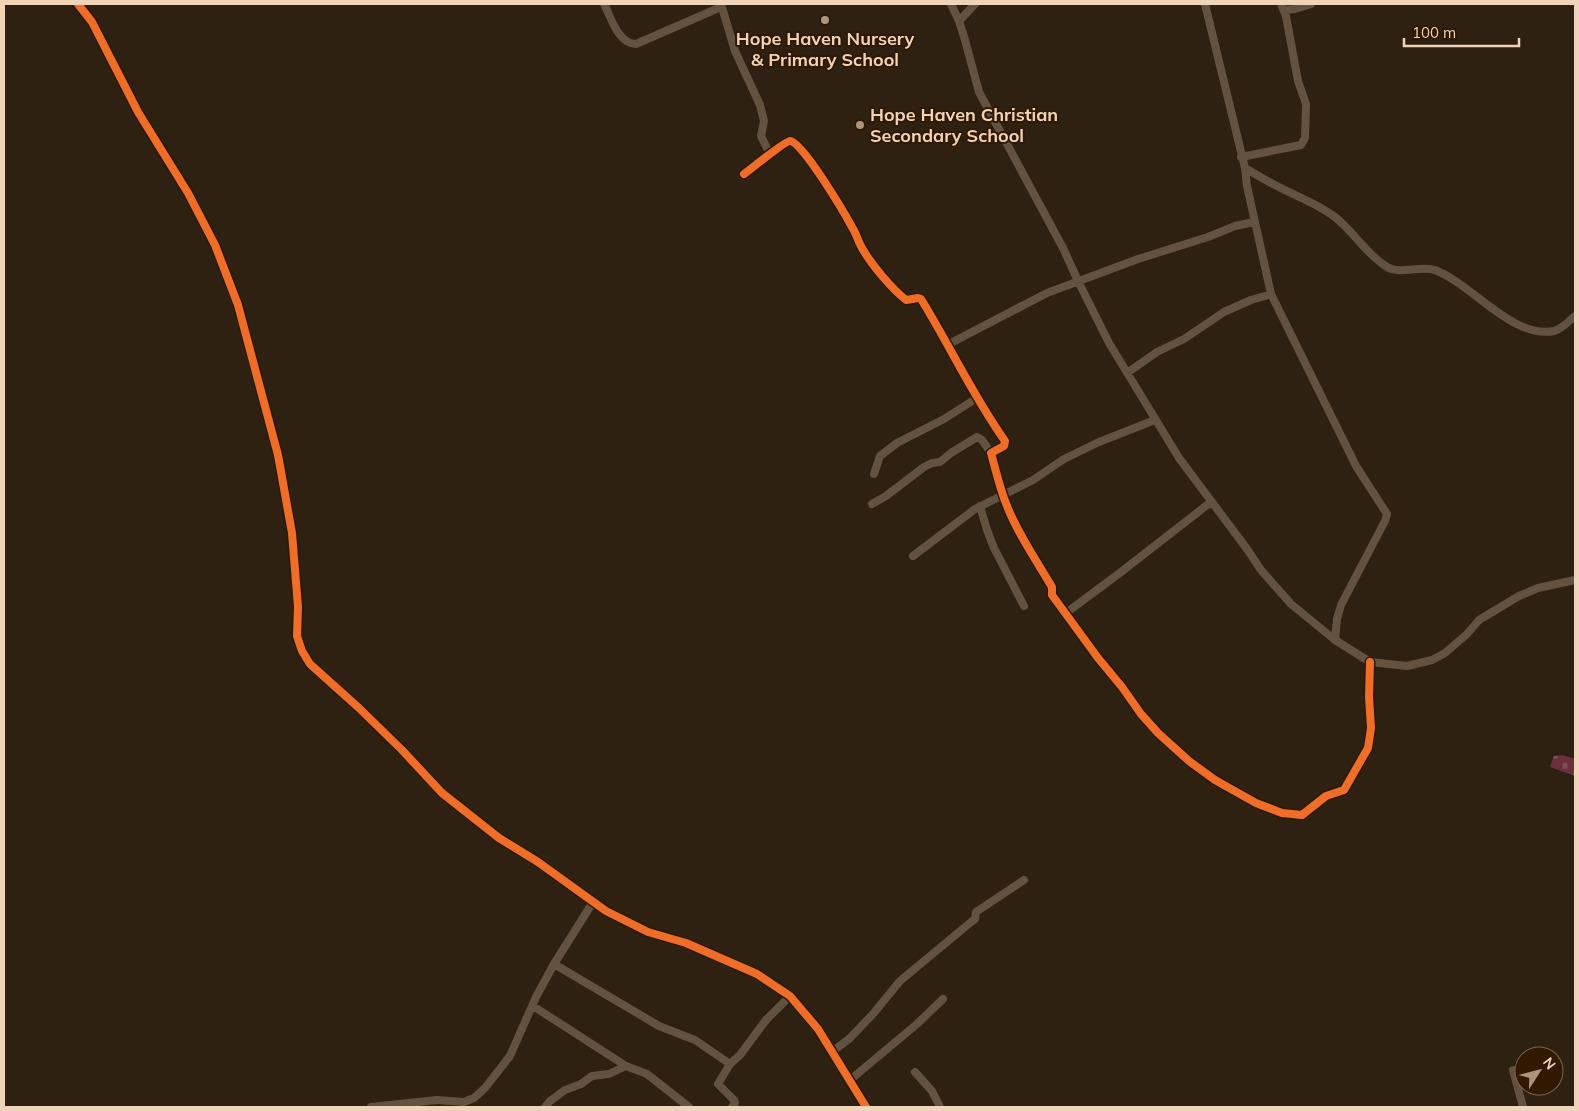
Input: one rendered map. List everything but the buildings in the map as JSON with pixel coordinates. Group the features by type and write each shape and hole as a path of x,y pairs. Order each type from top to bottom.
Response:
{"street":[{"path":"78,4 92,22 138,112 188,193 215,245 238,305 278,455 292,533 298,607 297,636 302,652 310,664 364,713 442,793 499,838 538,862 606,911 648,932 686,943 757,974 790,996 814,1023 866,1107"},
{"path":"604,4 620,36 630,44 636,44 721,5 735,51 760,105 764,121 761,136 770,154"},
{"path":"951,4 959,21 979,92 1063,248 1109,343 1179,458 1248,550 1260,570 1298,610 1335,640 1370,662 1406,666 1432,660 1445,653 1467,634 1479,620 1500,606 1538,588 1575,580"},
{"path":"959,21 975,4"},
{"path":"1205,4 1245,168 1254,222 1271,294 1356,466 1387,514 1341,605 1335,640"},
{"path":"1241,157 1301,145 1305,138 1306,104 1298,81 1283,7 1295,9 1311,4"},
{"path":"744,174 789,141 798,146 825,181 853,228 862,248 902,297 906,300 921,299 977,398 1005,441 1004,446 992,454"},
{"path":"1245,168 1274,185 1326,210 1344,225 1360,245 1388,267 1396,270 1427,268 1436,270 1463,286 1484,304 1533,331 1555,331 1575,316"},
{"path":"947,346 1047,293 1138,259 1208,237 1235,226 1254,222"},
{"path":"1127,373 1157,352 1184,339 1224,312 1271,294"},
{"path":"874,474 880,456 977,398"},
{"path":"913,556 969,513 1033,480 1064,458 1155,420"},
{"path":"872,504 932,462 940,462 977,437 982,440 992,454 1003,495 1016,526 1052,587 1052,595 1141,714 1158,733 1189,761 1215,780 1256,803 1282,812 1302,815 1326,796 1344,790 1368,748 1370,735 1370,662"},
{"path":"1066,613 1211,502"},
{"path":"980,506 994,548 1024,606"},
{"path":"833,1051 873,1014 900,982 975,919 976,912 1024,880"},
{"path":"371,1107 437,1100 464,1102 474,1098 485,1088 505,1063 554,964 593,902"},
{"path":"554,964 659,1026 695,1040 730,1064"},
{"path":"732,1107 735,1103 734,1100 718,1084 730,1064 740,1056 766,1020 790,996"},
{"path":"850,1080 917,1024 943,998"},
{"path":"533,1006 626,1066 647,1074 689,1107"},
{"path":"545,1107 550,1100 565,1090 581,1084 592,1076 609,1074 626,1066"},
{"path":"1513,1070 1522,1107"},
{"path":"915,1072 932,1091 940,1107"},
{"path":"464,1102 471,1107"}],"green space":[{"path":"1562,755 1575,759 1575,776 1550,767 1554,756"}],"cycle path":[{"path":"78,4 92,22 138,112 188,193 215,245 238,305 278,455 292,533 298,607 297,636 302,651 310,664 402,750 442,793 499,838 538,862 606,911 648,932 686,943 757,974 790,996 818,1029 866,1107"},
{"path":"744,174 787,142 790,141 796,144 823,179 853,229 862,248 876,268 906,300 921,299 982,406 1005,441 1004,446 991,453 1000,487 1016,527 1052,587 1052,595 1141,714 1158,733 1189,761 1215,780 1256,803 1282,813 1302,815 1326,796 1344,790 1368,748 1371,728 1369,697 1370,662"}],"place":[{"name":"Hope Haven Nursery & Primary School","path":"825,20"},
{"name":"Hope Haven Christian Secondary School","path":"860,125"}]}
